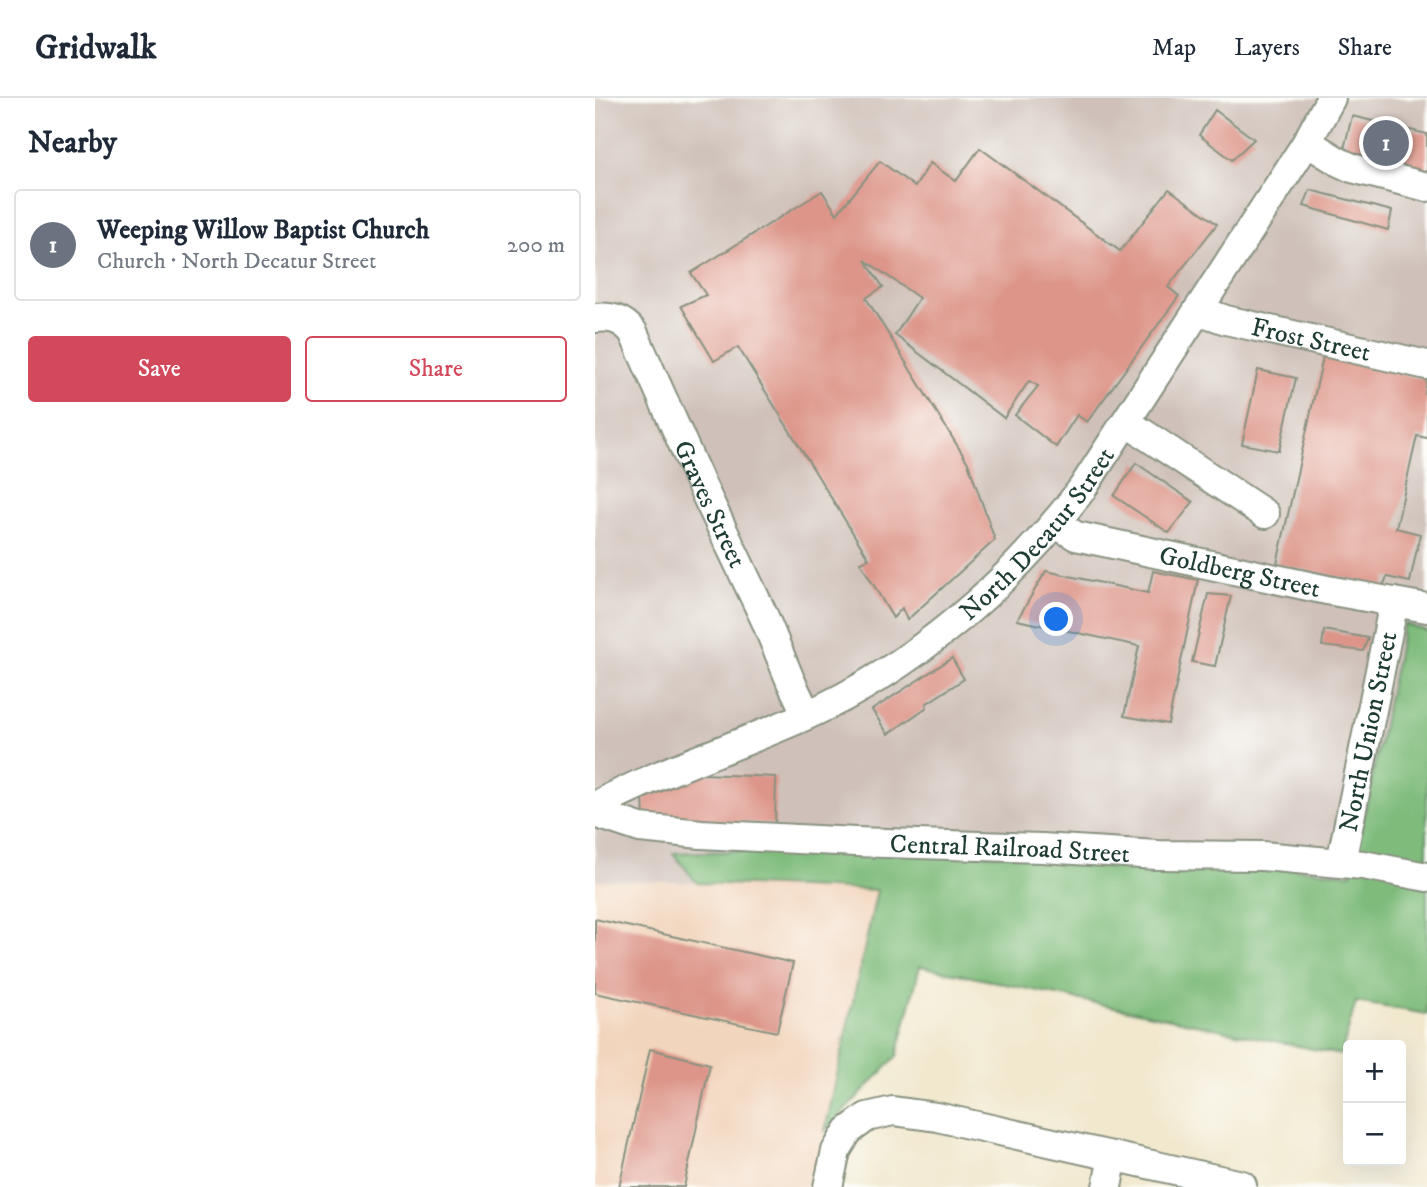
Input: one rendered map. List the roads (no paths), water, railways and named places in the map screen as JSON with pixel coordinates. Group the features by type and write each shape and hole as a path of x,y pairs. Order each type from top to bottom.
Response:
{"street":[{"name":"North Decatur Street","path":"595,806 623,791 838,700 886,672 968,611 1012,571 1056,524 1082,489 1307,142 1331,98"},
{"path":"1307,142 1352,168 1427,187"},
{"name":"Frost Street","path":"1198,310 1226,320 1427,365"},
{"name":"Graves Street","path":"595,318 614,318 626,323 633,332 807,715"},
{"path":"1126,422 1265,514"},
{"name":"Goldberg Street","path":"1056,524 1076,536 1327,590 1427,608"},
{"name":"North Union Street","path":"1341,863 1394,603"},
{"name":"Central Railroad Street","path":"595,813 640,828 701,834 1157,855 1262,856 1341,863 1427,877"},
{"path":"828,1187 836,1151 848,1131 867,1117 893,1111 936,1116 1242,1185 1241,1187"},
{"path":"1107,1187 1113,1156"}],"place":[{"name":"Weeping Willow Baptist Church","path":"1386,143"}]}
